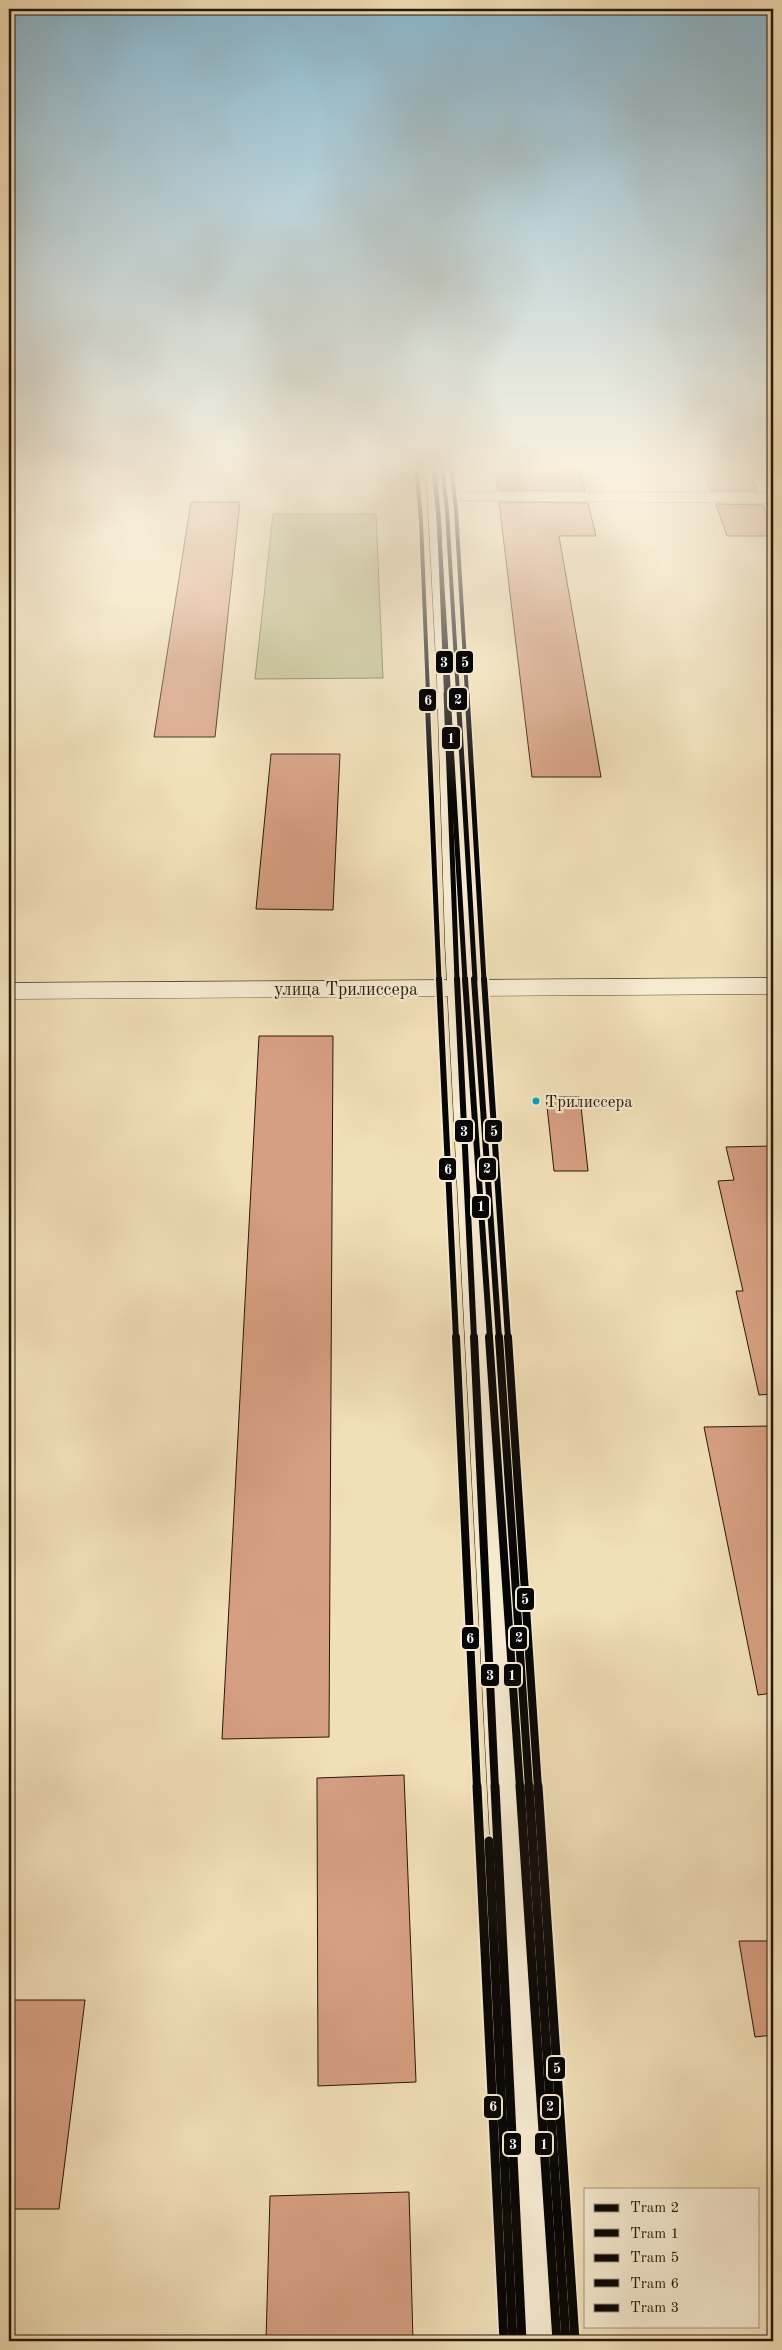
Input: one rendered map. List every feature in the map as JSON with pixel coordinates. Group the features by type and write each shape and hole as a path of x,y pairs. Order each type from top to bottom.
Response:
{"main road":[{"path":"441,575 458,943 539,2341"},
{"name":"улица Трилиссера","path":"9,991 773,986"}],"green space":[{"path":"266,575 379,575 383,678 255,679"}],"building":[{"path":"180,575 232,575 215,737 154,737"},
{"path":"508,575 566,575 601,777 532,777"},
{"path":"271,754 340,754 333,910 256,909"},
{"path":"259,1036 333,1036 329,1737 222,1739"},
{"path":"546,1097 580,1097 588,1171 554,1171"},
{"path":"773,1146 773,1394 759,1395 736,1291 743,1291 718,1181 734,1180 726,1147"},
{"path":"773,1426 773,1693 758,1695 704,1427"},
{"path":"404,1775 416,2082 318,2086 317,1778"},
{"path":"739,1941 773,1941 773,2035 755,2037"},
{"path":"9,2000 85,2000 59,2209 9,2209"},
{"path":"409,2192 413,2341 266,2341 270,2196"}],"tram line":[{"name":"6","path":"423,575 437,944 504,2341"},
{"name":"3","path":"441,575 455,944 522,2341"},
{"name":"1","path":"442,575 463,943 557,2341"},
{"name":"2","path":"451,575 472,942 566,2341"},
{"name":"5","path":"460,575 481,941 575,2340"},
{"name":"2","path":"489,1841 513,2341"}],"place":[{"name":"Трилиссера","path":"536,1101"}]}
